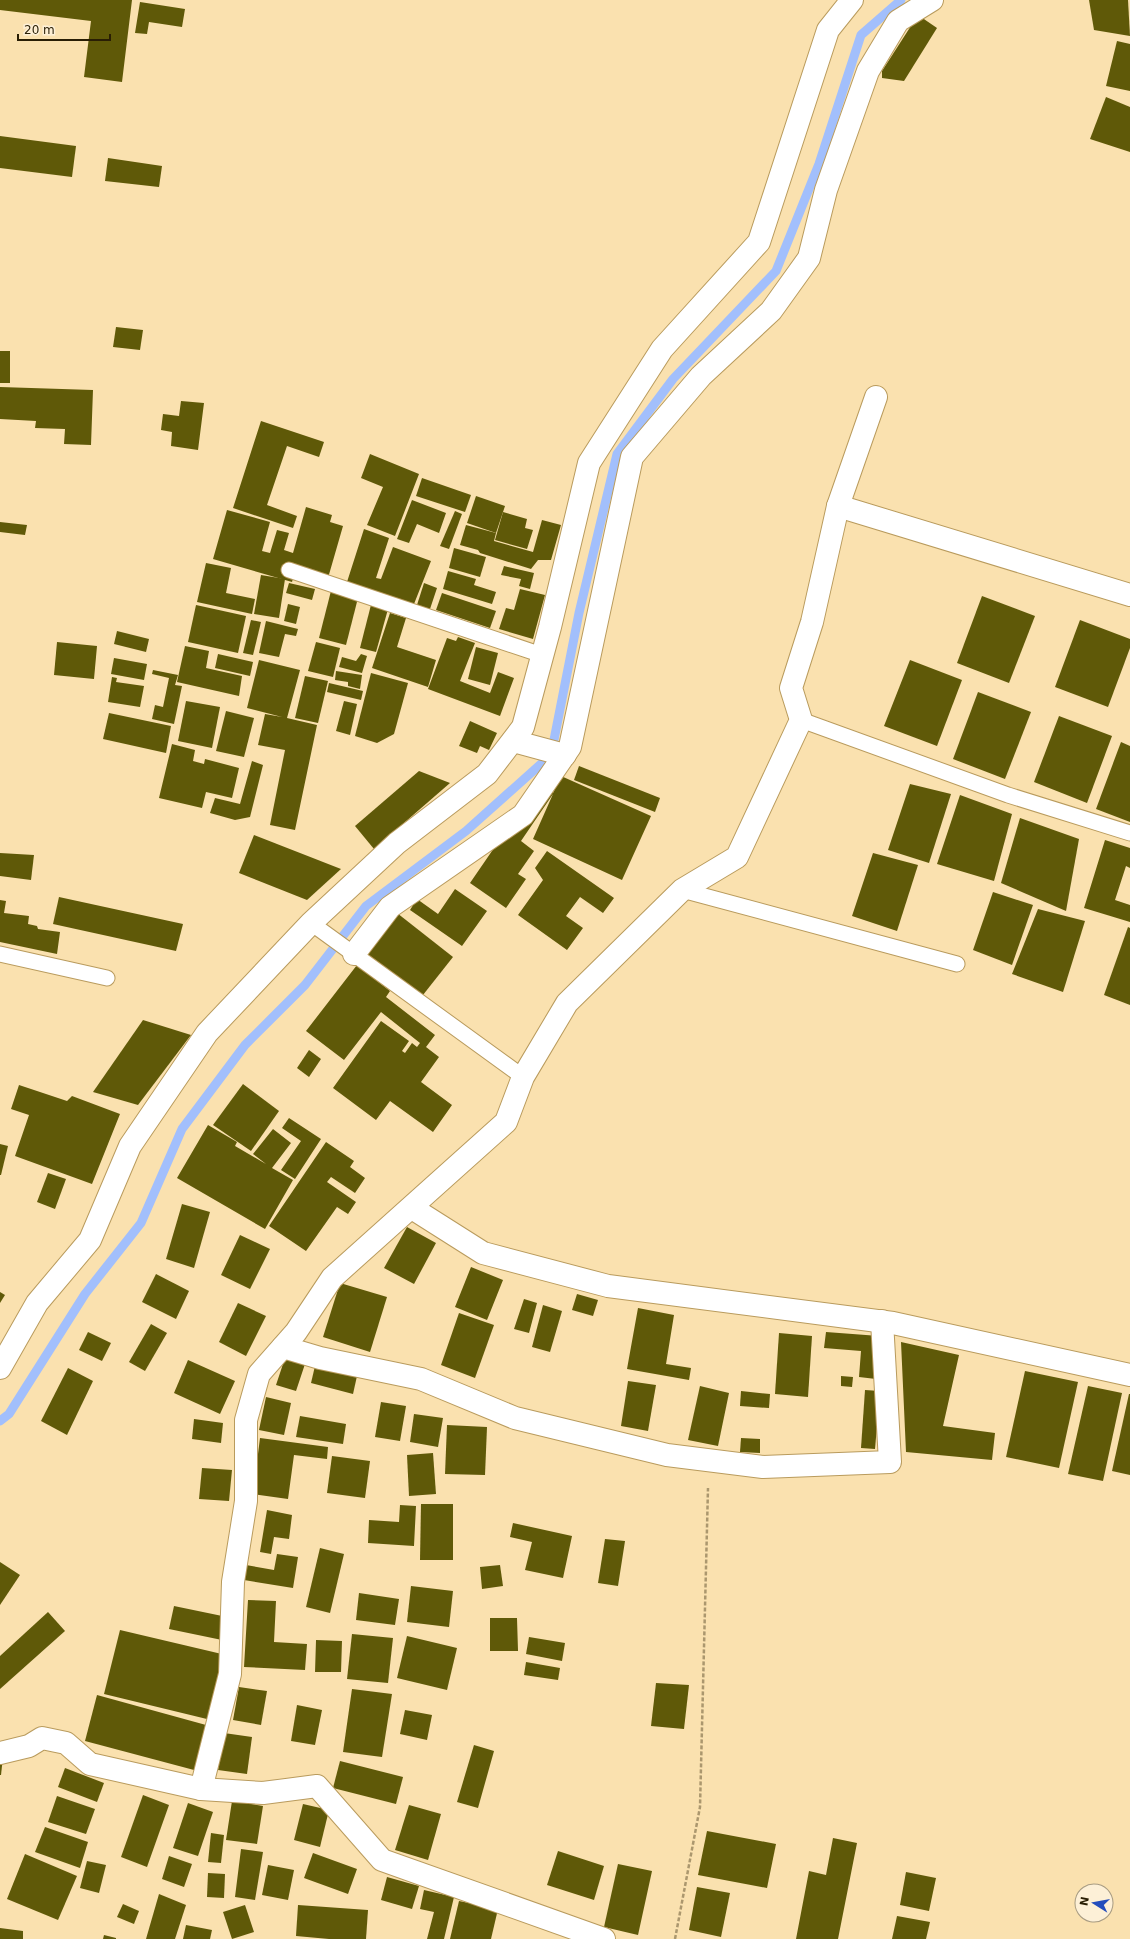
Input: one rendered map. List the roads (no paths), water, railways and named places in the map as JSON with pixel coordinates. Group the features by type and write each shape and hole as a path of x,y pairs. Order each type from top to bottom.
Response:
{"street":[{"path":"0,1368 37,1303 90,1240 130,1146 207,1033 316,927 397,843 487,774 523,727 589,463 662,349 759,242 828,30 852,0"},
{"path":"354,954 390,907 522,816 570,747 632,457 701,376 771,311 809,258 826,190 868,71 898,21 932,0"},
{"path":"201,1788 230,1674 233,1582 246,1500 246,1420 259,1374 296,1332 332,1278 412,1208 506,1122 523,1077 567,1003 682,890 738,857 801,720 792,688 812,622 838,506 876,397"},
{"path":"601,445 632,457"},
{"path":"838,506 1130,595"},
{"path":"513,741 565,755"},
{"path":"412,1208 483,1253 608,1286 882,1321 1130,1375"},
{"path":"283,1347 320,1358 421,1379 514,1418 667,1455 763,1467 890,1462 882,1321"},
{"path":"0,1753 29,1746 42,1738 66,1743 90,1764 201,1788 263,1793 317,1786 382,1860 604,1939"}],"lane":[{"path":"289,570 542,655"},
{"path":"801,720 1008,795 1130,833"},
{"path":"682,890 957,964"},
{"path":"316,927 523,1077"},
{"path":"0,954 107,978"}],"waterway":[{"path":"0,1421 9,1414 85,1294 141,1223 182,1129 245,1045 305,985 366,906 466,831 551,755 579,613 617,454 673,379 776,271 819,164 861,35 901,0"}]}
